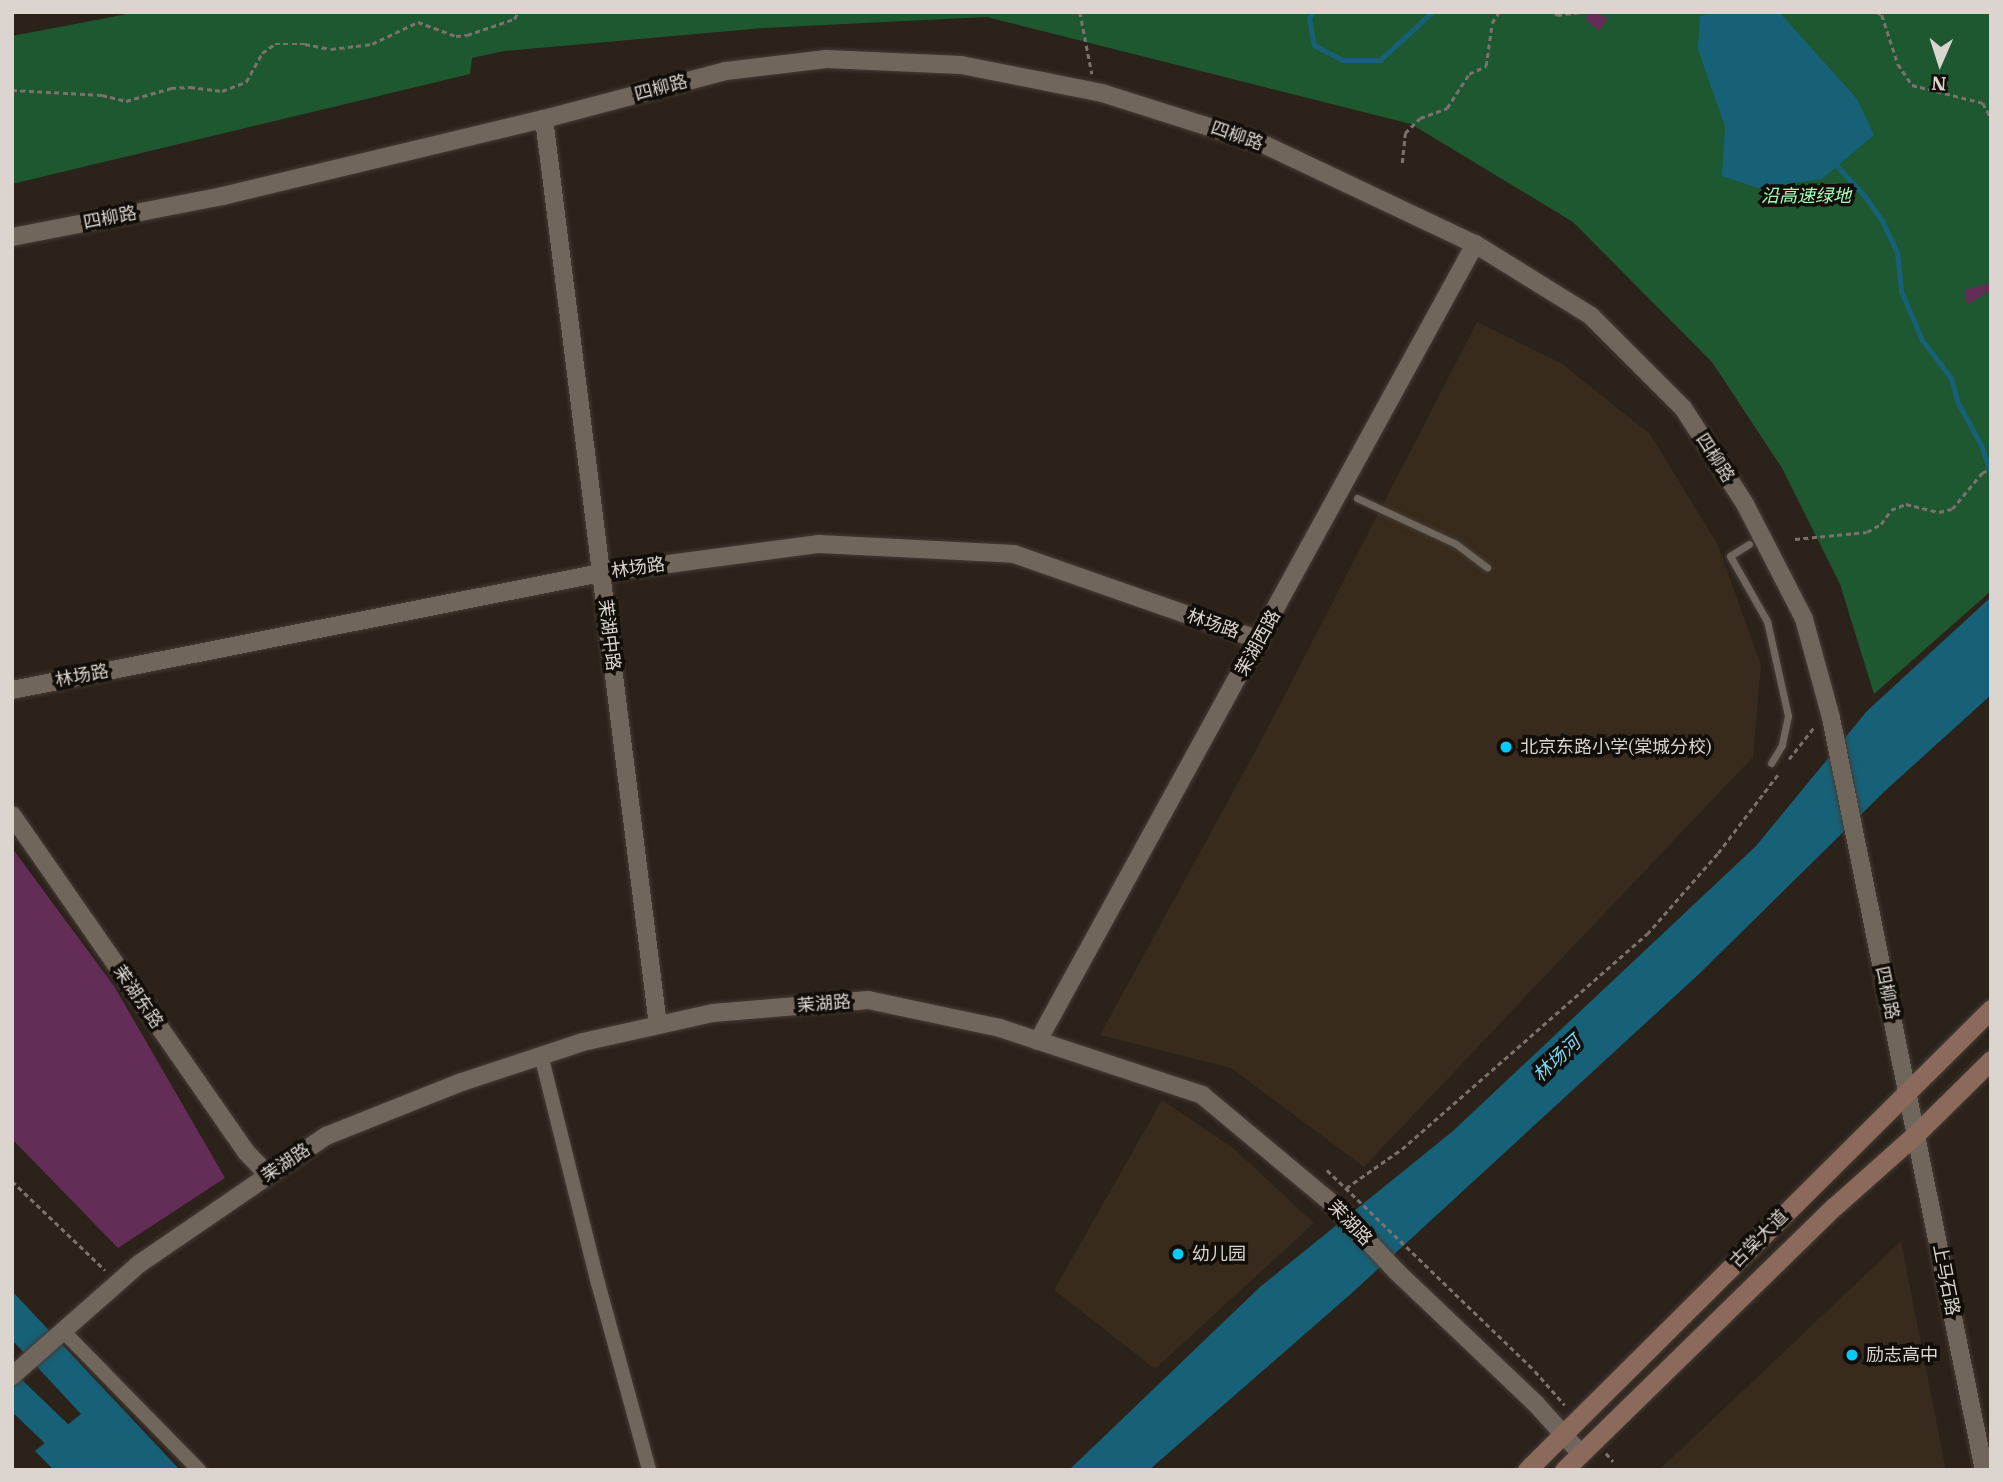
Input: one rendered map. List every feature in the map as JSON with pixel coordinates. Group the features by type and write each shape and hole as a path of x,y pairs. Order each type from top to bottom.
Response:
{"main road":[{"name":"古棠大道","path":"1527,1470 1991,1009"},
{"name":"古棠大道","path":"1564,1470 1835,1206 1917,1133 1991,1060"}],"street":[{"name":"四柳路","path":"12,237 223,196 544,119 726,71 827,59 961,65 1093,91 1263,144 1475,244 1591,316 1683,408 1745,504 1804,619 1829,713 1908,1089"},
{"name":"茉湖中路","path":"544,119 658,1025"},
{"name":"茉湖西路","path":"1038,1041 1475,244"},
{"name":"林场路","path":"12,690 601,573 819,544 1014,554 1260,640"},
{"name":"茉湖东路","path":"12,815 246,1152 268,1175"},
{"name":"茉湖路","path":"12,1376 139,1264 326,1136 462,1082 583,1042 713,1013 868,1000 1000,1028 1202,1095 1333,1204 1396,1272 1536,1404 1581,1454"},
{"path":"541,1055 598,1283 649,1470"},
{"name":"上马石路","path":"1908,1089 1984,1470"},
{"path":"62,1330 199,1470"}],"lane":[{"path":"1357,498 1456,544 1487,567"},
{"path":"1748,544 1730,556 1767,621 1788,716 1782,745 1771,763"}],"path":[{"path":"12,90 102,95 126,101 171,88 190,87 222,91 246,82 262,53 275,44 305,44 331,49 372,44 418,22 456,36 467,35 514,19 518,12"},
{"path":"1080,12 1093,91"},
{"path":"1402,163 1405,133 1420,118 1447,108 1469,75 1486,66 1492,23 1499,12"},
{"path":"1555,12 1557,15 1581,12"},
{"path":"1877,12 1882,15 1898,64 1912,85 1983,103 1991,118"},
{"path":"1795,538 1867,532 1881,524 1891,510 1906,505 1939,512 1952,509 1982,473 1991,468"},
{"path":"1788,761 1829,713"},
{"path":"1346,1188 1402,1149 1647,934 1718,853 1780,771"},
{"path":"1327,1170 1535,1371 1570,1411"},
{"path":"12,1181 105,1270"},
{"path":"1604,1451 1613,1461"}],"shaded area":[{"name":"北京东路小学(棠城分校)","path":"1477,322 1561,363 1650,434 1718,545 1761,665 1753,757 1364,1167 1231,1068 1100,1035 1263,737"},
{"name":"幼儿园","path":"1162,1100 1233,1148 1314,1223 1155,1369 1054,1290"},
{"name":"励志高中","path":"1901,1241 1946,1470 1659,1470"}],"green space":[{"name":"沿高速绿地","path":"138,12 1991,12 1991,591 1874,694 1840,584 1782,468 1712,362 1573,222 1411,124 987,17 763,28 504,51 472,58 470,74 12,184 12,36"}],"water":[{"path":"1719,12 1779,12 1857,99 1874,135 1822,179 1758,188 1722,176 1725,127 1698,49 1700,16"},
{"name":"林场河","path":"1991,597 1991,695 1886,790 1699,974 1353,1292 1149,1470 1069,1470 1260,1287 1453,1131 1756,846 1867,711"},
{"path":"12,1291 180,1470 54,1470 35,1451 81,1414 12,1340"}],"building":[{"path":"1592,12 1608,18 1599,31 1585,19"},
{"path":"1991,283 1991,290 1967,305 1964,290"},
{"path":"12,848 114,986 225,1178 118,1248 12,1139"}],"waterway":[{"path":"1313,12 1309,18 1314,45 1342,60 1380,60 1432,12"},
{"path":"1832,161 1864,195 1882,221 1897,252 1901,291 1922,340 1951,378 1957,401 1981,445 1991,474"},
{"path":"12,1391 94,1470"}],"place":[{"name":"北京东路小学(棠城分校)","path":"1506,747"},
{"name":"幼儿园","path":"1178,1254"},
{"name":"励志高中","path":"1852,1355"}]}
